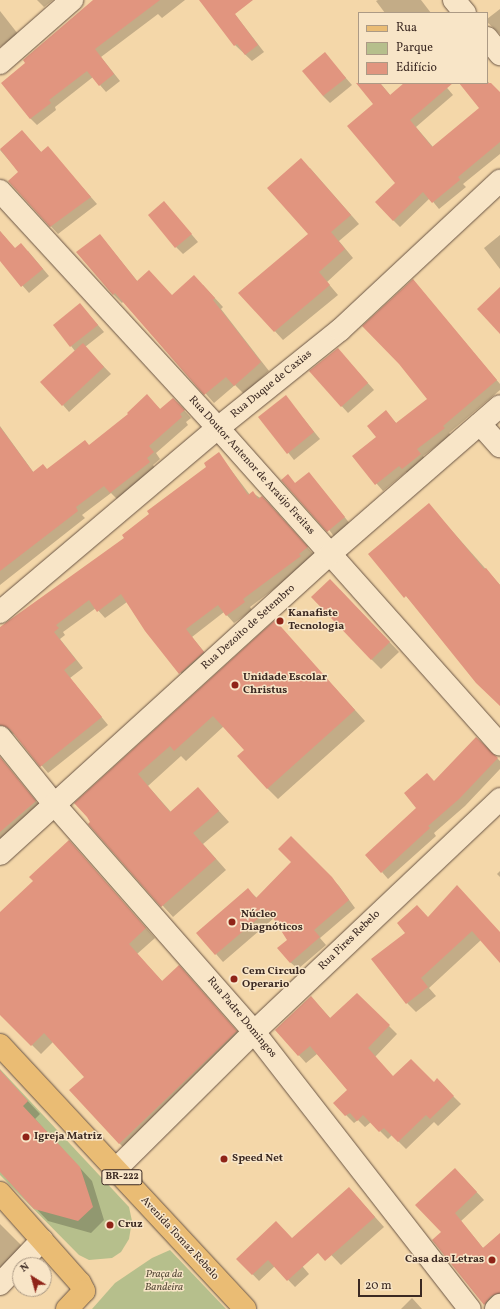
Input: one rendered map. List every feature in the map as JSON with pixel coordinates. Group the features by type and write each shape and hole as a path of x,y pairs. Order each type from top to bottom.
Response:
{"main road":[{"name":"Avenida Tomaz Rebelo","path":"0,1044 245,1309"},
{"path":"0,1193 42,1240 84,1291 67,1309"}],"street":[{"path":"0,63 72,0"},
{"path":"454,0 464,12"},
{"path":"488,39 500,54"},
{"name":"Rua Duque de Caxias","path":"0,612 218,428 340,330 500,181"},
{"name":"Rua Doutor Antenor de Araújo Freitas","path":"0,191 218,428 500,744"},
{"name":"Rua Dezoito de Setembro","path":"0,854 330,554 500,406"},
{"path":"480,424 500,446"},
{"name":"Rua Padre Domingos","path":"0,737 54,804 254,1032 470,1309"},
{"name":"Rua Pires Rebelo","path":"115,1170 254,1032 500,799"},
{"path":"0,1284 42,1240"},
{"path":"496,1309 500,1306"}],"green space":[{"path":"0,1069 129,1207 132,1221 129,1239 121,1252 112,1258 89,1260 79,1255 0,1175"},
{"name":"Praça da Bandeira","path":"170,1250 226,1309 92,1309 115,1283 152,1258"}],"building":[{"path":"93,0 160,0 95,49 114,74 99,86 87,71 49,100 51,103 30,119 1,83 25,63 23,60"},
{"path":"199,0 253,0 235,14 258,45 245,55 237,44 234,46"},
{"path":"325,52 346,78 323,96 302,71"},
{"path":"356,83 381,84 390,95 403,84 452,84 410,120 432,147 479,108 460,84 491,83 500,92 500,142 458,177 460,180 432,203 423,192 393,221 375,202 395,183 347,126 373,104"},
{"path":"22,130 41,152 48,146 91,197 50,227 8,181 18,172 0,149"},
{"path":"301,158 351,215 331,232 345,249 319,272 330,285 274,332 238,293 308,234 267,188"},
{"path":"164,201 192,234 175,248 148,215"},
{"path":"0,231 15,248 21,243 43,269 21,287 0,261"},
{"path":"100,234 137,281 149,270 172,295 194,275 215,298 213,300 261,362 234,386 226,377 204,395 115,293 113,295 76,252"},
{"path":"413,279 497,380 443,426 445,428 417,449 421,454 402,469 399,466 375,485 352,456 376,437 367,426 386,410 396,423 427,399 399,364 362,326"},
{"path":"500,287 500,334 477,309"},
{"path":"80,303 98,325 70,347 53,325"},
{"path":"83,343 104,367 62,406 40,382"},
{"path":"338,348 368,383 341,407 309,371"},
{"path":"147,394 160,409 173,398 185,410 180,414 182,417 149,446 154,452 147,458 150,462 110,493 104,486 76,507 78,511 0,571 0,427 33,472 43,464 47,469 85,440 89,445 128,414 127,413"},
{"path":"286,395 314,432 287,454 258,417"},
{"path":"219,452 248,495 253,491 258,499 262,496 308,547 299,554 301,556 243,599 245,602 226,616 218,605 186,629 204,652 179,674 145,631 121,594 97,612 89,600 56,625 59,628 54,632 76,660 64,670 102,717 40,767 10,729 0,725 0,627 124,538 122,535 149,514 147,511 206,467 204,463"},
{"path":"309,472 345,517 327,532 281,480 288,474 295,483"},
{"path":"429,503 484,569 486,568 500,585 500,706 476,683 406,596 404,598 368,554"},
{"path":"330,579 390,642 371,660 311,597"},
{"path":"275,620 355,710 267,789 237,756 244,750 213,716 174,751 170,746 138,774 170,812 198,787 219,811 193,833 216,859 161,907 88,824 90,822 87,817 74,803"},
{"path":"476,737 498,758 459,799 428,826 430,828 381,873 365,855 416,808 404,793 427,773 434,781"},
{"path":"0,757 36,801 0,832"},
{"path":"291,836 332,877 349,900 314,930 320,937 290,963 277,948 287,940 268,910 215,955 196,933 248,888 256,898 291,862 278,849"},
{"path":"69,840 146,928 129,944 162,981 179,965 237,1031 119,1144 69,1090 84,1077 44,1033 31,1046 0,1015 0,912 33,881 29,877"},
{"path":"457,885 500,932 500,963 472,931 421,978 428,987 406,1004 371,959 405,933 397,923 417,905 428,917"},
{"path":"357,993 390,1025 368,1048 393,1076 411,1059 434,1082 437,1078 454,1096 430,1119 426,1115 398,1142 384,1128 379,1132 363,1115 357,1121 350,1113 345,1116 333,1103 347,1090 310,1046 298,1056 275,1030 311,996 330,1018"},
{"name":"Igreja Matriz","path":"0,1070 28,1101 23,1106 80,1167 93,1207 78,1221 34,1209 0,1172"},
{"path":"455,1168 477,1192 455,1213 483,1248 500,1233 500,1293 491,1296 484,1305 432,1240 441,1232 415,1205"},
{"path":"349,1187 375,1217 325,1261 318,1253 287,1281 268,1260 252,1275 236,1259 276,1221 292,1238"}],"place":[{"name":"Kanafiste Tecnologia","path":"280,621"},
{"name":"Unidade Escolar Christus","path":"235,685"},
{"name":"Núcleo Diagnóticos","path":"232,922"},
{"name":"Cem Circulo Operario","path":"234,979"},
{"name":"Igreja Matriz","path":"26,1137"},
{"name":"Speed Net","path":"224,1159"},
{"name":"Cruz","path":"110,1225"},
{"name":"Casa das Letras","path":"492,1260"}]}
